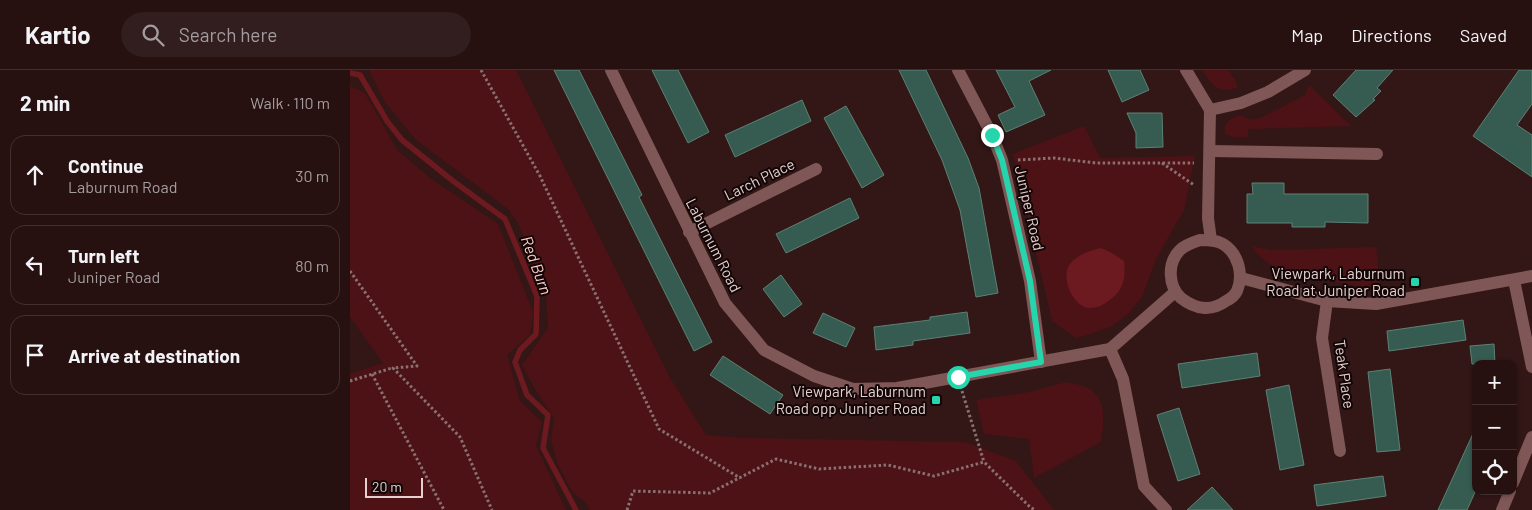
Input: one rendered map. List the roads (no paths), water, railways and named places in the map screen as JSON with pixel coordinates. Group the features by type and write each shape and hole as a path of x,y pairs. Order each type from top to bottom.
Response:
{"street":[{"name":"Laburnum Road","path":"610,70 725,303 764,350 814,376 853,388 897,388 1110,349"},
{"name":"Juniper Road","path":"958,70 992,135 1002,160 1030,281 1041,362"},
{"path":"1186,70 1210,110 1208,218 1212,240"},
{"path":"1210,110 1241,103 1268,92 1305,70"},
{"path":"1210,157 1378,154"},
{"name":"Larch Place","path":"689,232 816,169"},
{"path":"1200,240 1212,240 1222,244 1231,251 1238,262 1241,278 1236,292 1219,306 1207,309 1196,307 1174,292 1170,282 1170,273 1174,260 1180,250 1200,240"},
{"path":"1241,278 1327,301 1376,304 1532,276"},
{"path":"1514,280 1532,366"},
{"path":"1166,510 1144,486 1123,379 1110,349 1174,292"},
{"name":"Teak Place","path":"1327,301 1322,338 1340,451"},
{"path":"1517,473 1532,437"},
{"path":"1502,510 1508,495"}],"waterway":[{"name":"Red Burn","path":"350,73 360,75 387,121 402,140 505,219 537,296 536,334 520,350 515,362 527,395 548,415 543,448 576,510"}],"place":[{"name":"Viewpark, Laburnum Road at Juniper Road","path":"1415,282"},
{"name":"Viewpark, Laburnum Road opp Juniper Road","path":"936,400"}]}
